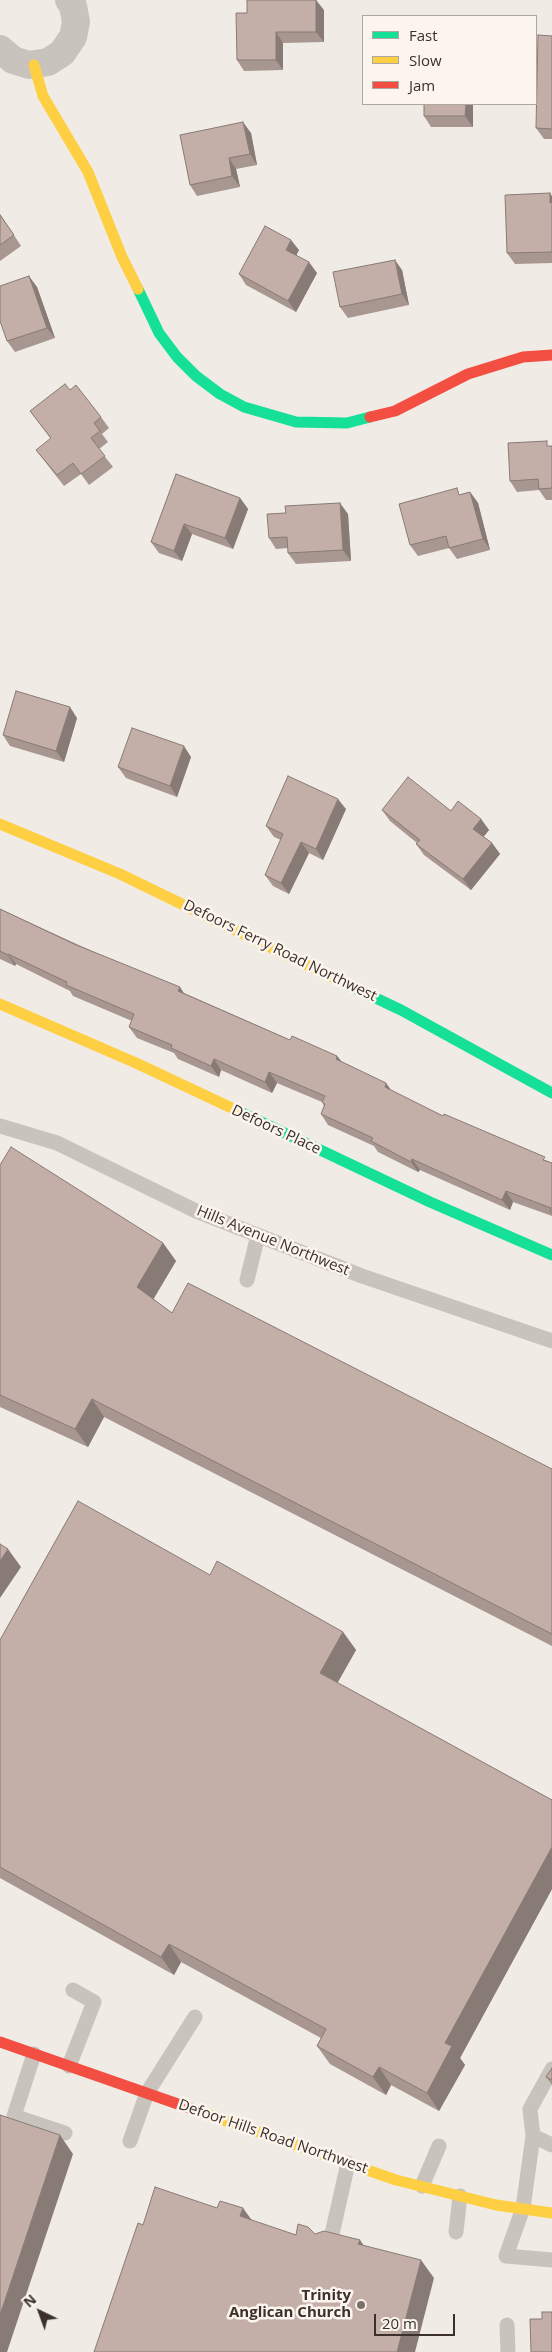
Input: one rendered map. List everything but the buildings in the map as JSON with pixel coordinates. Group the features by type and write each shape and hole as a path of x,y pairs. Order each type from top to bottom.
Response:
{"street":[{"path":"0,49 13,60 34,65 48,62 62,53 70,42 76,22 69,0"},
{"path":"34,65 44,96 88,172 122,257 159,333 177,357 196,376 220,394 244,407 296,422 347,423 395,411 468,374 523,358 552,355"},
{"name":"Defoors Ferry Road Northwest","path":"0,824 120,874 401,1010 552,1093"},
{"name":"Defoors Place","path":"0,1004 136,1063 430,1202 552,1256"},
{"name":"Defoor Hills Road Northwest","path":"0,2042 348,2163 422,2186 460,2196 552,2213"}],"lane":[{"name":"Hills Avenue Northwest","path":"0,1126 57,1143 196,1211 362,1276 552,1341"},
{"path":"247,1280 258,1235"},
{"path":"69,2066 94,2002 73,1990"},
{"path":"130,2141 147,2093 195,2017"},
{"path":"34,2054 14,2116 65,2133"},
{"path":"552,2069 530,2109 533,2136 523,2208 506,2256 552,2260"},
{"path":"533,2136 552,2145"},
{"path":"422,2186 439,2146"},
{"path":"330,2243 348,2163"},
{"path":"456,2232 460,2196"},
{"path":"507,2325 508,2352"}],"traffic: fast":[{"path":"138,289 159,333 177,357 196,376 220,394 244,407 296,422 347,423 370,417"},
{"path":"344,983 401,1010 552,1093"},
{"path":"238,1111 430,1202 552,1255"}],"traffic: slow":[{"path":"34,65 43,96 88,172 122,257 138,289"},
{"path":"0,824 120,874 344,983"},
{"path":"0,1004 136,1063 238,1111"},
{"path":"195,2110 396,2180 496,2205 552,2213"}],"traffic: jam":[{"path":"370,417 395,411 468,374 523,357 552,355"},
{"path":"0,2042 195,2110"}],"place":[{"name":"Trinity Anglican Church","path":"361,2305"}]}
